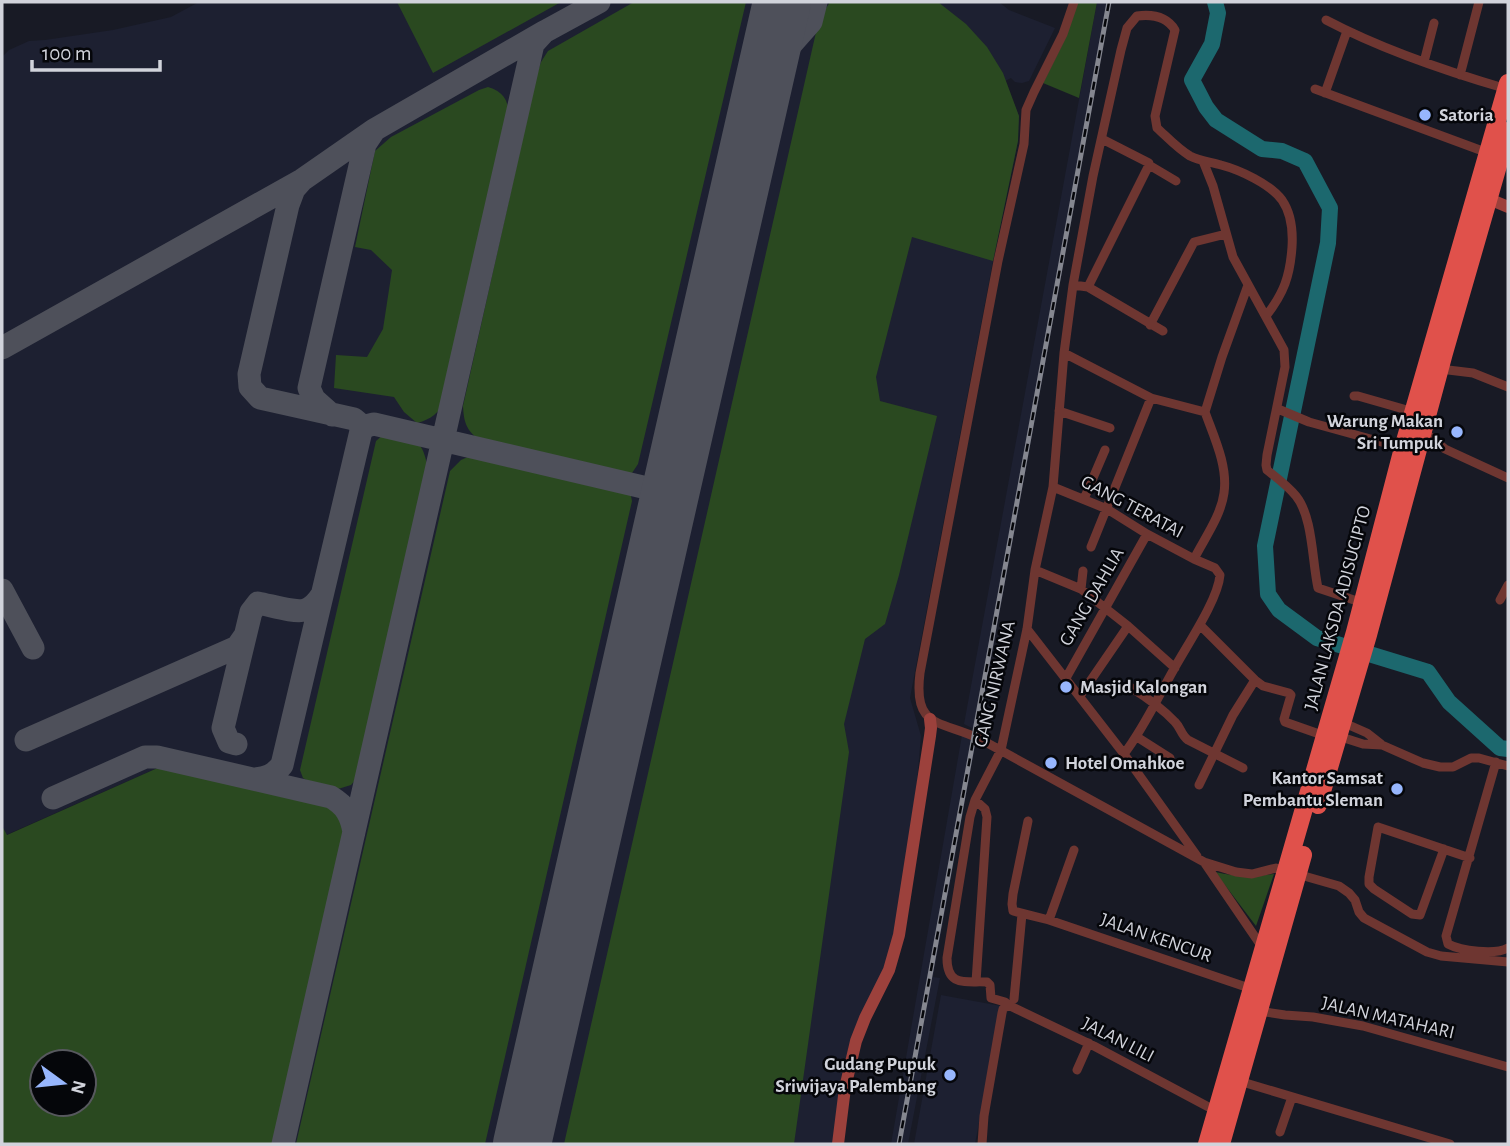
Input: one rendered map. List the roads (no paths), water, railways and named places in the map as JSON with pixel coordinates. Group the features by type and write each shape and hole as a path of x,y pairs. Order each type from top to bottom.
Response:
{"highway":[{"name":"JALAN LAKSDA ADISUCIPTO","path":"1362,633 1363,603 1411,450 1423,431 1489,200 1500,153 1507,86"},
{"name":"JALAN LAKSDA ADISUCIPTO","path":"1219,1142 1259,1011 1269,951 1335,731 1411,450 1414,412 1508,131"},
{"name":"JALAN LAKSDA ADISUCIPTO","path":"1219,1142 1216,1111 1252,989 1269,951"}],"street":[{"path":"1074,2 1063,34 1027,110 1024,144 998,261 920,673 921,708 930,719 962,730 1001,750 1202,861 1252,874 1272,868 1339,886 1355,900 1364,918 1427,952 1441,956 1508,962"},
{"path":"1460,75 1479,2"},
{"name":"GANG NIRWANA","path":"1009,1005 991,998 989,984 958,980 949,975 947,958 975,800 1001,750 1027,629 1035,570 1053,487 1064,353 1073,285 1093,176 1127,28 1137,16 1148,14 1166,20 1175,30 1155,116 1157,128 1190,156 1203,161"},
{"path":"1326,20 1424,62 1460,75 1507,86"},
{"path":"1424,62 1434,23"},
{"path":"1347,31 1320,91 1500,153"},
{"path":"1102,139 1149,163 1176,181"},
{"path":"1203,161 1233,257 1284,350 1285,367 1267,470 1298,498 1303,509 1318,587 1363,603"},
{"path":"1203,161 1238,171 1261,183 1282,200 1287,210 1293,235 1291,264 1285,287 1266,316"},
{"path":"1088,287 1149,165"},
{"path":"1489,200 1508,207"},
{"path":"1150,325 1194,242 1226,234"},
{"path":"1073,285 1088,287 1163,331"},
{"path":"1194,559 1220,508 1224,493 1220,456 1205,412 1248,285"},
{"path":"1064,353 1151,398 1205,412"},
{"path":"1440,369 1473,373 1508,387"},
{"path":"1354,396 1414,412"},
{"path":"1091,547 1151,398"},
{"path":"1278,409 1308,422 1411,450 1444,449"},
{"path":"1059,411 1110,428"},
{"path":"1423,431 1444,449 1508,478"},
{"path":"1084,499 1105,450"},
{"name":"GANG TERATAI","path":"1053,487 1107,509 1147,534 1215,568 1220,575 1219,583 1200,625"},
{"name":"GANG DAHLIA","path":"1066,678 1147,534"},
{"path":"1035,570 1081,589 1175,668"},
{"path":"1081,589 1083,571"},
{"path":"1500,600 1508,585"},
{"path":"1125,754 1200,625 1255,680 1264,686 1289,692 1291,695 1285,722 1335,731 1367,733 1382,745 1423,763 1440,767 1453,767 1471,758 1508,766"},
{"path":"1080,696 1128,626"},
{"path":"1027,629 1125,754 1269,951"},
{"path":"1199,785 1233,715 1255,680"},
{"path":"1130,687 1155,703 1175,722 1184,737 1243,768"},
{"path":"838,1144 845,1088 856,1041 890,970 899,935 930,736 930,719"},
{"path":"1335,731 1363,744 1382,745"},
{"path":"1137,737 1170,758"},
{"path":"1496,762 1447,936 1448,944 1454,947 1492,952 1508,948"},
{"path":"975,800 985,809 987,817 976,982"},
{"path":"982,1144 984,1116 1009,1005 1022,914 1013,911 1012,904 1028,821"},
{"path":"1444,849 1420,915 1412,914 1369,884 1378,827 1444,849 1470,858"},
{"path":"1049,920 1074,850"},
{"name":"JALAN KENCUR","path":"1022,914 1049,920 1252,989"},
{"name":"JALAN LILI","path":"1009,1005 1216,1111"},
{"name":"JALAN MATAHARI","path":"1259,1011 1366,1026 1508,1067"},
{"path":"1077,1070 1089,1044"},
{"path":"1239,1081 1450,1144"},
{"path":"1280,1132 1292,1097"}],"waterway":[{"path":"1215,2 1218,13 1212,44 1192,80 1206,107 1216,120 1262,149 1282,151 1305,161 1330,208 1328,243 1265,546 1268,594 1279,610 1317,638 1428,672 1449,702 1500,748 1508,749"}],"railway":[{"path":"899,1144 1109,2"}],"place":[{"name":"Satoria","path":"1425,115"},
{"name":"Warung Makan Sri Tumpuk","path":"1457,432"},
{"name":"Masjid Kalongan","path":"1066,687"},
{"name":"Hotel Omahkoe","path":"1051,763"},
{"name":"Kantor Samsat Pembantu Sleman","path":"1397,789"},
{"name":"Gudang Pupuk Sriwijaya Palembang","path":"950,1075"}]}
